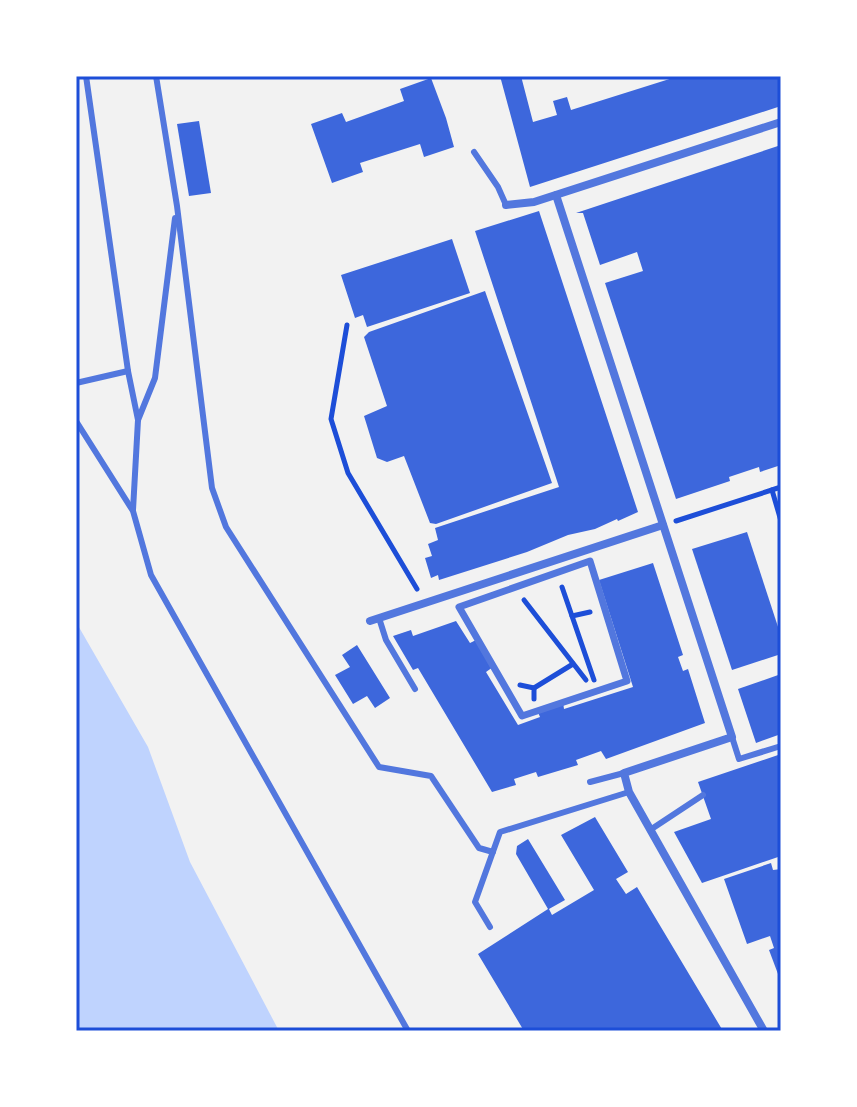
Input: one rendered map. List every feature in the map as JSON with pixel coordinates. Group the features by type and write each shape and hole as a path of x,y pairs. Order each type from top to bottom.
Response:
{"street":[{"path":"506,205 534,202 781,122"},
{"path":"556,195 732,737 624,773 629,792 764,1031"},
{"path":"375,619 663,525"},
{"path":"590,561 627,681 522,716 459,607 514,587 590,561"}],"lane":[{"path":"86,76 128,371 138,420 133,511"},
{"path":"156,76 177,206 212,488 226,527 379,767 431,776 479,848 493,852"},
{"path":"474,152 498,187 506,205"},
{"path":"138,420 155,378 177,206"},
{"path":"76,383 128,371"},
{"path":"76,421 133,511 151,575 408,1031"},
{"path":"375,619 415,689"},
{"path":"732,737 739,759 781,746"},
{"path":"590,782 624,773"},
{"path":"490,927 475,902 500,832 629,792"},
{"path":"650,830 703,795"}],"path":[{"path":"347,325 331,419 348,473 425,603"},
{"path":"663,525 781,487"},
{"path":"772,490 781,521"},
{"path":"514,587 593,685 557,572"},
{"path":"534,688 573,664"}],"water":[{"path":"76,622 148,747 190,862 279,1031 76,1031"}],"building":[{"path":"500,76 521,76 533,122 557,115 553,101 567,97 571,110 679,76 781,76 781,106 530,187"},
{"path":"431,78 454,147 424,157 420,144 360,163 363,172 332,183 311,124 342,113 346,122 404,101 400,89"},
{"path":"199,121 211,193 189,196 177,124"},
{"path":"781,145 781,465 760,472 759,467 729,477 730,481 676,499 605,283 643,271 637,252 600,265 583,213 576,213"},
{"path":"539,211 638,512 527,552 439,580 438,575 431,578 425,558 432,556 428,544 438,540 435,528 559,487 475,231"},
{"path":"452,239 470,293 367,327 363,315 355,318 341,275"},
{"path":"485,291 552,483 436,524 430,523 404,456 387,462 377,458 364,416 387,406 364,337 369,332"},
{"path":"747,532 781,636 781,654 732,670 692,549"},
{"path":"653,563 683,655 678,657 683,671 688,669 705,723 606,759 601,751 576,760 578,765 538,777 536,772 514,779 516,785 492,792 418,668 413,670 393,636 411,630 413,636 456,621 470,643 476,640 493,667 486,672 518,725 540,717 537,710 563,702 564,709 633,687 599,580"},
{"path":"357,645 390,698 375,708 367,696 353,704 335,675 350,667 342,655"},
{"path":"781,674 781,734 756,743 738,689"},
{"path":"781,754 781,856 702,883 674,832 711,819 698,782"},
{"path":"595,817 628,872 616,879 626,894 637,887 723,1031 524,1031 478,954 548,909 516,854 517,846 528,839 565,900 549,909 552,915 594,890 561,835"},
{"path":"771,863 773,870 781,869 781,982 769,950 774,948 770,936 747,944 724,879"}]}
